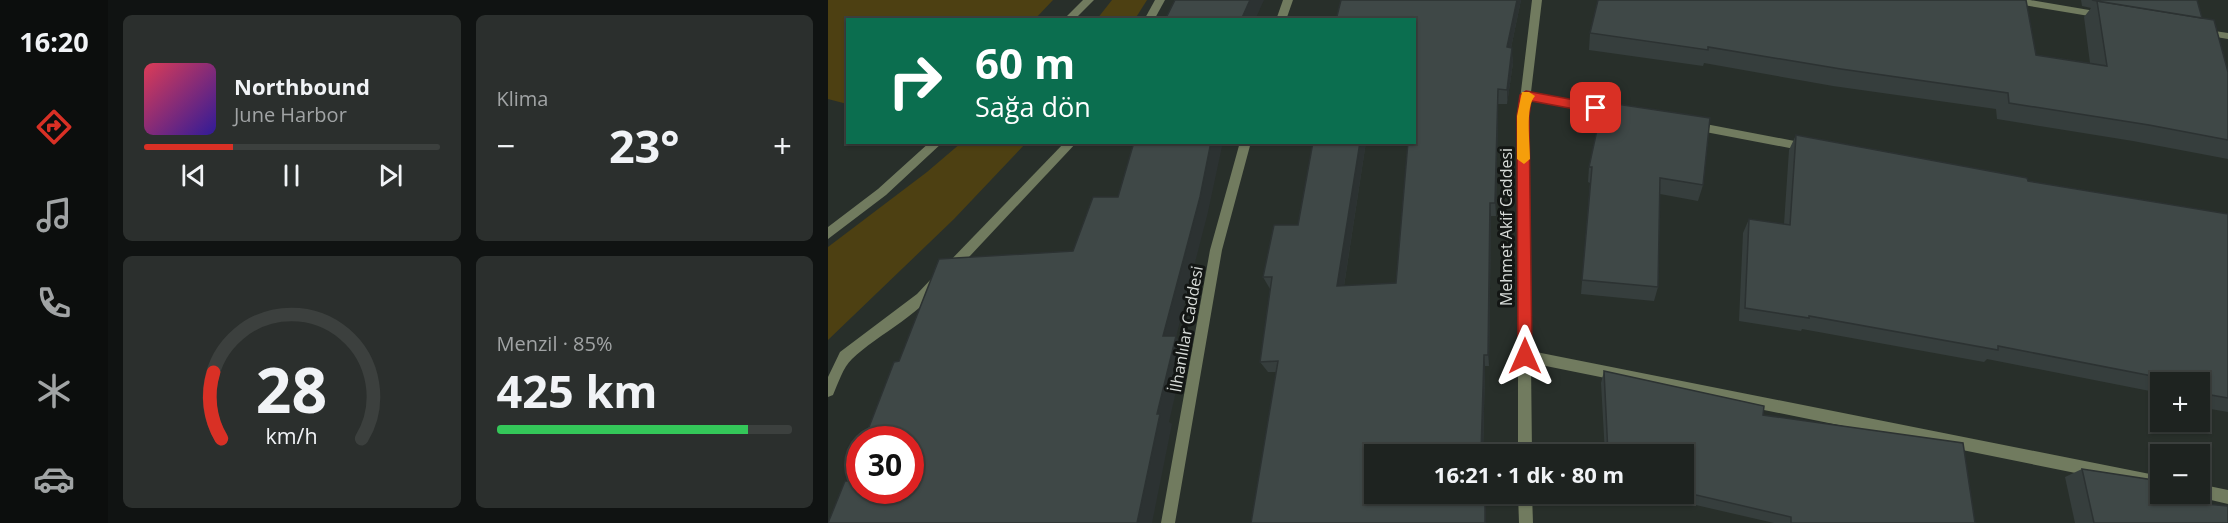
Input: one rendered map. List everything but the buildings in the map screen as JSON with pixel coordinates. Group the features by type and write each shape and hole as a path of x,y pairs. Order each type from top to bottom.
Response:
{"street":[{"path":"1070,18 1089,0"},
{"path":"1150,18 1160,0"},
{"path":"1282,18 1288,0"},
{"name":"Mehmet Akif Caddesi","path":"1525,444 1523,116 1537,0"},
{"path":"2011,0 2114,17"},
{"path":"2194,31 2228,36"},
{"path":"1526,95 1631,115"},
{"path":"1678,123 1819,149"},
{"path":"828,234 882,192 936,144"},
{"path":"828,391 845,356 921,298 1070,144"},
{"name":"İlhanlılar Caddesi","path":"1168,523 1216,250 1245,144"},
{"path":"1525,356 2150,481"},
{"path":"2210,493 2228,497"},
{"path":"1525,504 1526,523"}],"shaded area":[{"path":"828,0 1053,0 1036,18 846,18 846,104 828,99"},
{"path":"1112,0 1147,0 1136,18 1098,18"},
{"path":"960,144 1025,144 954,219 828,340 828,247 927,172"}],"slow traffic":[{"path":"1524,159 1523,116 1526,95 1529,96"}],"route":[{"path":"1525,356 1523,116 1526,95 1596,108"}]}
